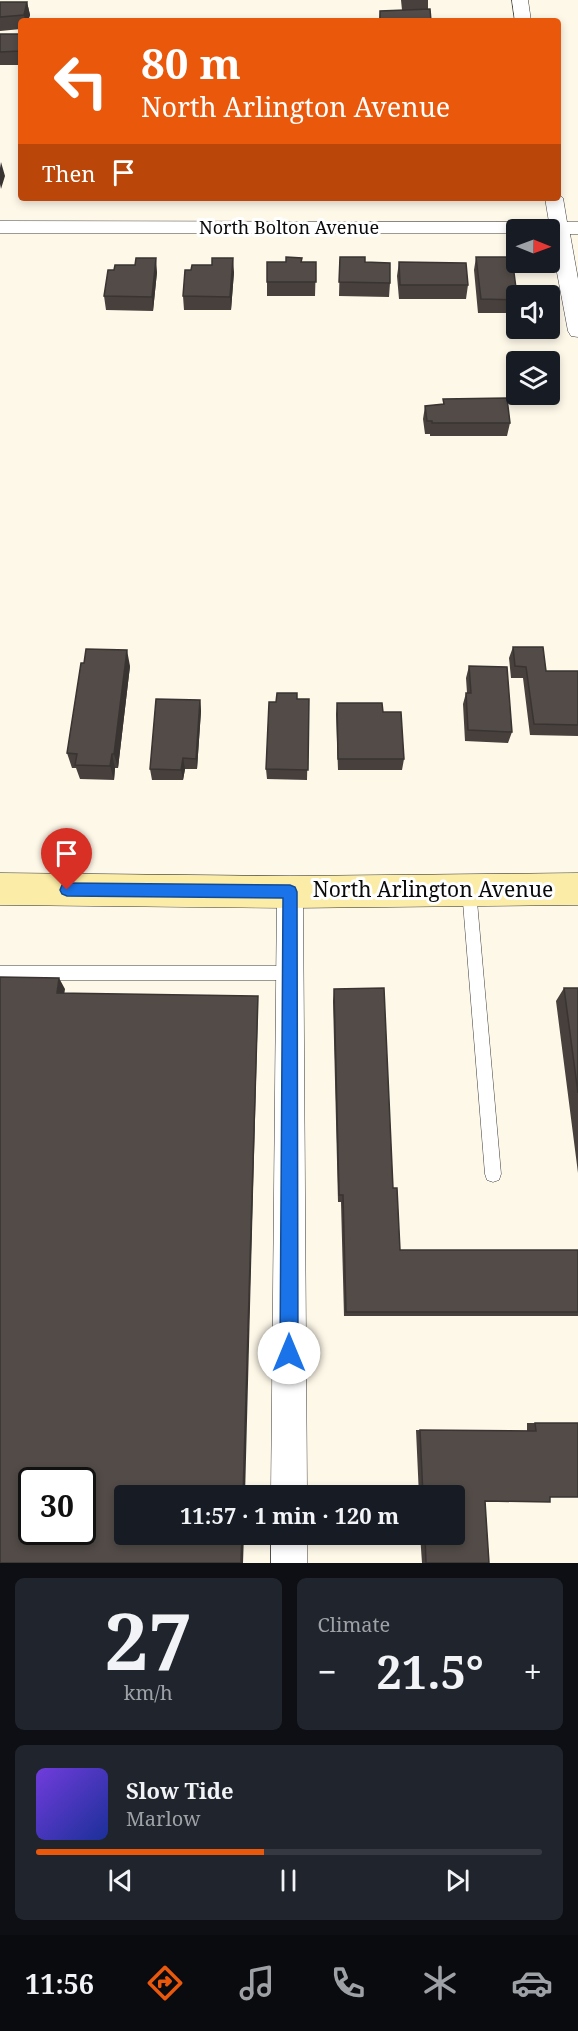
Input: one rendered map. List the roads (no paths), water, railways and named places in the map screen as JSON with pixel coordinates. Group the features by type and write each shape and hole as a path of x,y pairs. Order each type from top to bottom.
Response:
{"main road":[{"name":"North Arlington Avenue","path":"0,889 290,892 578,889"}],"street":[{"path":"520,0 523,18"},
{"path":"556,201 569,228 578,331"},
{"name":"North Bolton Avenue","path":"0,227 569,228"},
{"path":"289,1485 290,892"},
{"path":"288,1563 289,1545"}],"lane":[{"path":"469,890 493,1174"},
{"path":"0,973 290,973"}]}
